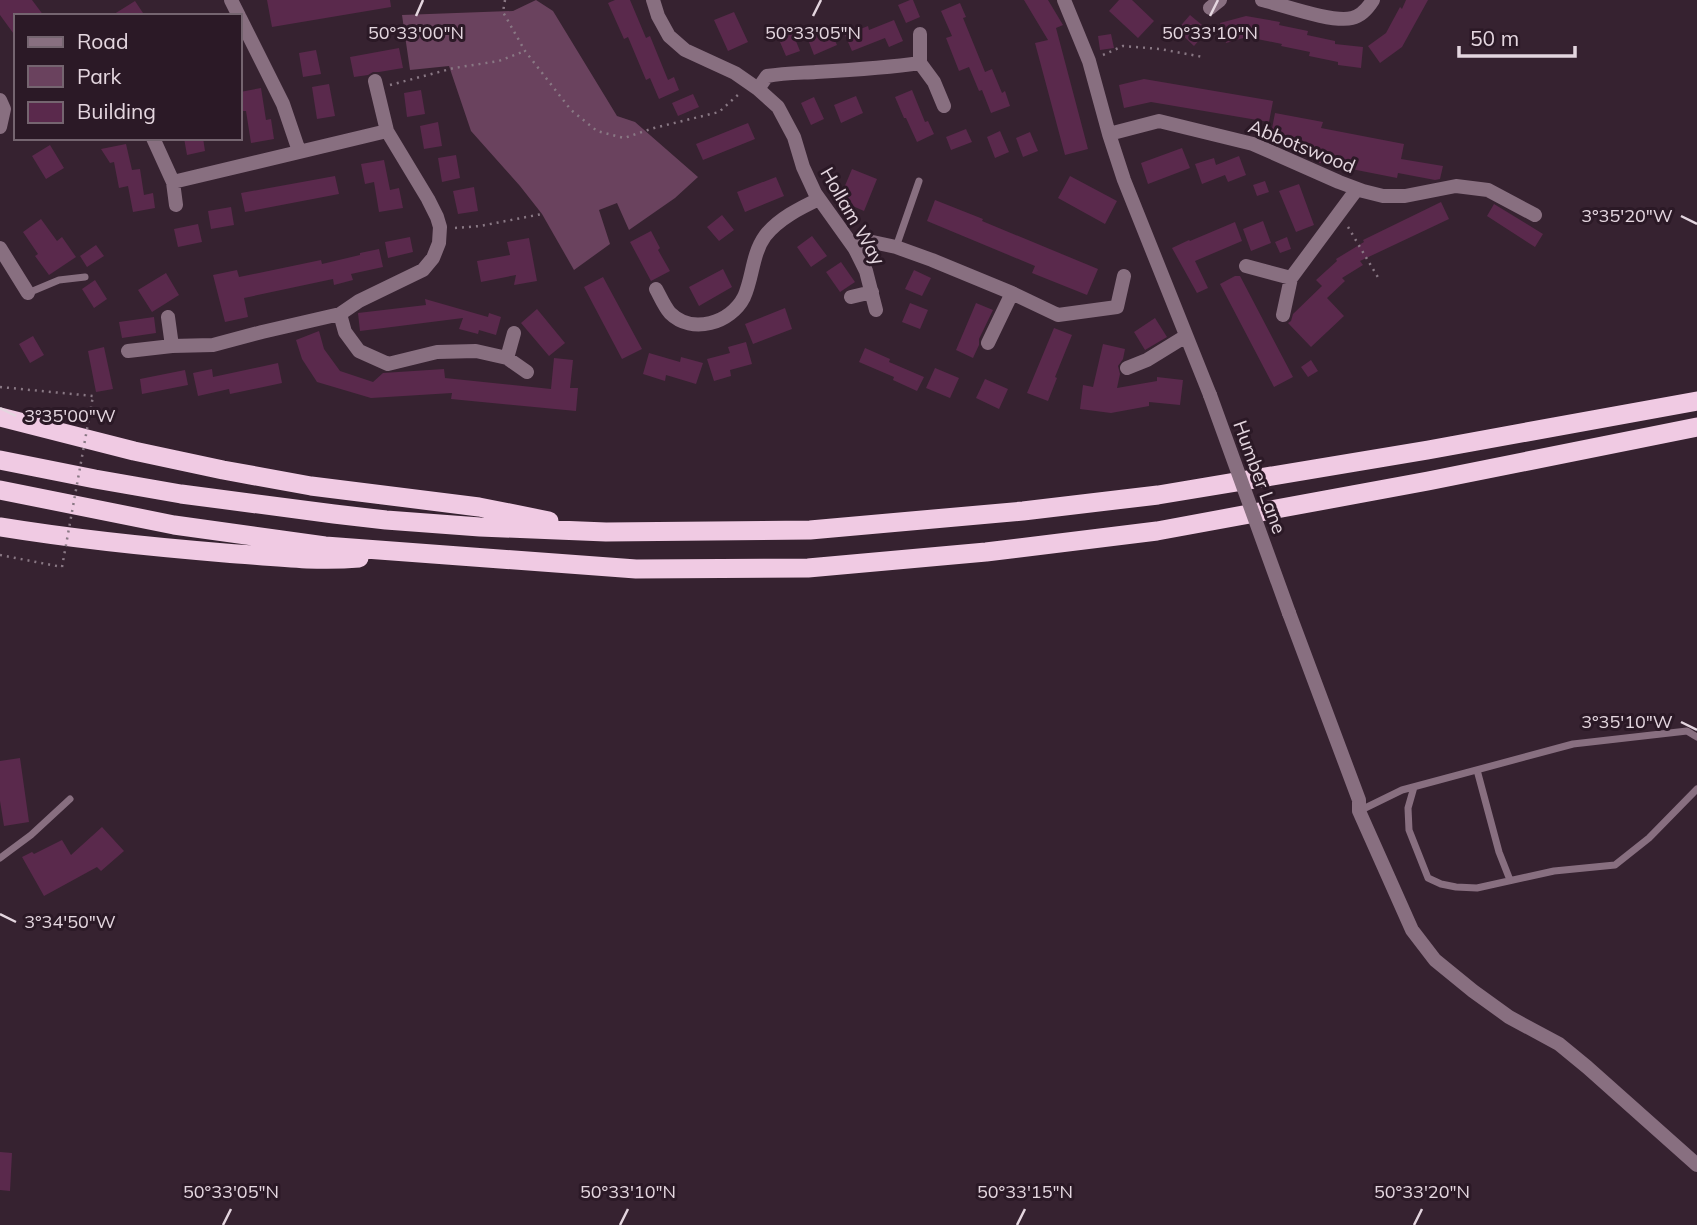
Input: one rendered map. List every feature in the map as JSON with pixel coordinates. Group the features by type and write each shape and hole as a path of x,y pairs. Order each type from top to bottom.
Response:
{"highway":[{"path":"0,460 181,494 334,514 480,527 606,532 810,530 1023,511 1158,495 1697,401"},
{"path":"0,417 223,470 311,486 479,507 606,532"},
{"path":"0,490 174,525 324,546 649,569 808,568 986,552 1157,531 1428,481 1697,427"},
{"path":"0,527 123,544 299,559 331,560 416,554"}],"street":[{"name":"Hollam Way","path":"653,0 669,36 685,50 735,73 778,107 794,137 803,167 819,199 855,249 866,271 876,310"},
{"name":"Humber Lane","path":"1064,0 1089,61 1124,180 1210,395 1359,800 1359,811 1412,930 1435,960 1509,1017 1559,1044 1697,1165"},
{"path":"1262,0 1346,19 1360,15 1373,0"},
{"path":"242,23 284,104 299,151"},
{"path":"920,34 920,63 934,82 944,106"},
{"path":"753,85 767,76 781,73 882,68 920,63"},
{"path":"128,351 213,345 340,314 359,301 423,270 433,258 439,243 440,228 428,199 387,131 375,85"},
{"path":"0,100 4,109 0,127"},
{"name":"Abbotswood","path":"1109,134 1159,121 1253,144 1357,189 1383,196 1405,196 1456,186 1488,190 1535,215"},
{"path":"173,182 387,131"},
{"path":"154,140 173,182 177,205"},
{"name":"Abbotswood","path":"1283,315 1292,278 1357,189"},
{"path":"656,289 670,313 682,321 696,325 713,324 737,308 744,297 759,245 768,232 799,209 819,199"},
{"path":"855,249 869,241 896,247 1012,293 1058,315 1117,307 1124,275"},
{"path":"0,248 28,293"},
{"path":"1246,266 1292,278"},
{"name":"Hollam Way","path":"851,298 872,292"},
{"path":"988,343 1012,293"},
{"path":"340,314 345,332 359,351 388,364 437,352 476,351 507,358 527,372"},
{"path":"168,317 172,346"},
{"path":"507,358 514,333"},
{"path":"1127,368 1147,360 1186,337"}],"lane":[{"path":"896,247 919,181"},
{"path":"28,293 59,280 85,277"},
{"path":"1359,811 1402,790 1573,744 1687,731 1697,737"},
{"path":"1477,770 1499,852 1510,880"},
{"path":"1414,787 1408,808 1409,830 1429,878 1441,884 1477,888 1554,871 1615,865 1649,838 1697,789"},
{"path":"0,858 31,835 70,799"}],"path":[{"path":"505,0 503,12 525,51 571,110 597,131 624,138 719,112 739,93 753,85"},
{"path":"1089,61 1123,47 1160,49 1203,57"},
{"path":"375,85 499,61 525,51"},
{"path":"1340,212 1379,279"},
{"path":"440,228 480,226 542,214"},
{"path":"0,387 93,396 62,567 0,555"}],"green space":[{"path":"536,0 553,11 617,116 635,122 698,177 675,198 629,230 617,203 599,210 610,244 574,270 542,214 471,131 449,66 410,70 402,15 513,11"}],"building":[{"path":"0,0 32,0 42,14 14,14 14,34 0,15"},
{"path":"267,0 390,0 391,7 272,27"},
{"path":"630,0 646,38 650,36 668,80 674,77 679,90 659,99 650,78 646,80 628,37 624,39 608,3"},
{"path":"913,0 920,17 906,23 898,5"},
{"path":"1024,0 1048,0 1063,25 1056,28 1088,149 1065,155 1035,43 1048,40"},
{"path":"1119,0 1132,0 1154,21 1138,38 1109,11"},
{"path":"1406,0 1428,0 1402,47 1380,63 1368,46 1386,33"},
{"path":"135,1 144,14 114,14"},
{"path":"960,3 966,17 963,18 985,72 992,69 1010,106 991,113 969,67 959,71 946,38 952,36 941,11"},
{"path":"734,12 748,42 728,51 714,20"},
{"path":"1190,15 1208,30 1194,46 1177,30"},
{"path":"1246,16 1280,22 1279,25 1308,31 1307,35 1335,41 1335,44 1363,47 1361,68 1338,65 1338,62 1309,56 1310,52 1247,37 1226,43 1220,23"},
{"path":"894,20 903,41 889,47 885,38 852,51 845,35 868,26 869,30"},
{"path":"829,28 837,45 814,55 807,37"},
{"path":"791,29 800,51 786,56 777,35"},
{"path":"1111,34 1114,48 1100,50 1098,36"},
{"path":"399,48 403,68 354,77 350,57"},
{"path":"316,50 321,74 303,77 299,53"},
{"path":"1144,79 1273,101 1269,122 1151,102 1124,108 1119,85"},
{"path":"329,84 335,116 317,119 312,87"},
{"path":"261,88 266,120 271,119 274,139 251,143 246,111 242,111 242,92"},
{"path":"421,90 425,114 407,117 404,93"},
{"path":"912,90 925,122 928,121 934,134 917,142 895,97"},
{"path":"693,94 699,107 678,116 672,103"},
{"path":"856,96 863,113 841,123 834,105"},
{"path":"814,97 824,119 811,125 801,103"},
{"path":"1275,113 1323,122 1321,128 1404,144 1401,159 1443,166 1440,179 1398,173 1397,178 1319,163 1322,149 1270,139"},
{"path":"438,122 442,146 424,149 420,126"},
{"path":"748,123 755,139 703,160 696,144"},
{"path":"966,129 972,142 951,150 946,137"},
{"path":"1000,131 1009,152 995,158 987,137"},
{"path":"1030,132 1038,151 1023,157 1016,138"},
{"path":"184,140 203,140 205,151 187,155"},
{"path":"126,144 132,170 140,169 144,195 153,193 155,208 133,212 128,186 119,188 114,162 110,163 101,149"},
{"path":"50,145 64,168 46,179 32,156"},
{"path":"1182,148 1190,168 1148,184 1141,163"},
{"path":"456,155 460,178 442,182 438,158"},
{"path":"1239,156 1246,175 1228,182 1225,175 1202,184 1195,164 1214,158 1216,165"},
{"path":"384,160 390,190 399,188 403,208 379,212 374,182 365,184 361,164"},
{"path":"852,169 877,179 864,211 839,200"},
{"path":"335,176 339,194 245,212 241,193"},
{"path":"1070,176 1117,201 1105,224 1058,198"},
{"path":"776,177 784,196 745,212 737,192"},
{"path":"1265,181 1269,192 1257,196 1253,185"},
{"path":"1299,184 1314,225 1296,232 1279,191"},
{"path":"474,187 478,211 458,214 453,191"},
{"path":"935,200 1098,269 1087,295 1032,273 1035,266 927,221"},
{"path":"1441,202 1449,219 1360,261 1363,265 1342,278 1345,281 1327,298 1344,316 1311,347 1288,323 1293,314 1322,286 1316,280 1337,261 1336,259 1364,242 1363,240"},
{"path":"1494,204 1543,234 1535,247 1487,216"},
{"path":"231,207 234,225 211,229 208,211"},
{"path":"722,215 734,230 719,241 707,227"},
{"path":"41,219 57,241 62,237 76,257 49,275 35,256 38,254 23,232"},
{"path":"1263,221 1271,243 1251,251 1243,229"},
{"path":"1235,222 1242,241 1195,261 1208,288 1197,293 1172,248"},
{"path":"198,224 202,242 178,247 174,229"},
{"path":"651,231 670,271 651,281 630,242"},
{"path":"812,236 827,256 811,267 797,247"},
{"path":"410,237 413,252 388,258 385,242"},
{"path":"1287,237 1291,249 1280,253 1275,242"},
{"path":"529,238 537,281 514,285 516,275 481,282 477,261 510,255 507,242"},
{"path":"96,245 104,256 87,267 80,256"},
{"path":"379,249 383,267 351,274 353,280 334,285 333,279 244,298 248,317 225,322 213,275 237,270 239,277 321,260 322,264"},
{"path":"841,262 855,282 840,292 826,272"},
{"path":"723,269 732,287 699,306 689,287"},
{"path":"914,270 931,278 922,296 905,289"},
{"path":"166,273 179,295 152,312 138,290"},
{"path":"1240,276 1293,377 1274,387 1220,284"},
{"path":"603,277 642,349 622,359 584,287"},
{"path":"95,280 107,299 94,308 82,289"},
{"path":"425,299 488,317 489,313 501,317 496,335 479,330 478,334 459,329 463,318 360,331 358,313 426,305"},
{"path":"910,303 928,310 920,329 902,322"},
{"path":"976,303 993,310 973,358 956,350"},
{"path":"785,308 792,329 753,344 745,324"},
{"path":"537,309 565,343 549,356 521,323"},
{"path":"154,317 156,333 122,338 119,322"},
{"path":"1155,318 1167,337 1145,350 1134,332"},
{"path":"1054,328 1072,335 1048,401 1027,393"},
{"path":"319,331 324,349 340,371 373,382 383,373 444,369 445,378 551,389 554,358 573,360 570,388 578,388 576,411 451,399 452,393 371,398 317,382 302,359 296,340"},
{"path":"33,336 44,355 30,363 19,344"},
{"path":"746,342 752,364 730,370 731,376 714,381 707,359 730,353 728,347"},
{"path":"1103,344 1125,349 1118,366 1120,374 1117,388 1157,381 1157,377 1183,380 1180,405 1149,402 1149,406 1111,413 1080,409 1083,385 1093,387"},
{"path":"104,347 113,389 96,392 88,351"},
{"path":"865,348 924,377 917,391 893,380 894,377 859,362"},
{"path":"649,353 680,362 681,357 703,363 696,384 666,375 665,381 643,374"},
{"path":"1311,360 1318,371 1308,377 1301,367"},
{"path":"278,363 282,383 230,394 229,389 198,396 193,373 212,369 213,377"},
{"path":"935,368 959,378 950,398 926,388"},
{"path":"185,370 188,385 142,394 140,379"},
{"path":"985,379 1008,389 999,409 976,398"},
{"path":"20,758 29,822 4,826 0,801 0,761"},
{"path":"102,827 124,851 101,871 97,867 44,896 22,857 62,840 71,855"},
{"path":"0,1152 12,1153 10,1191 0,1190"}]}
